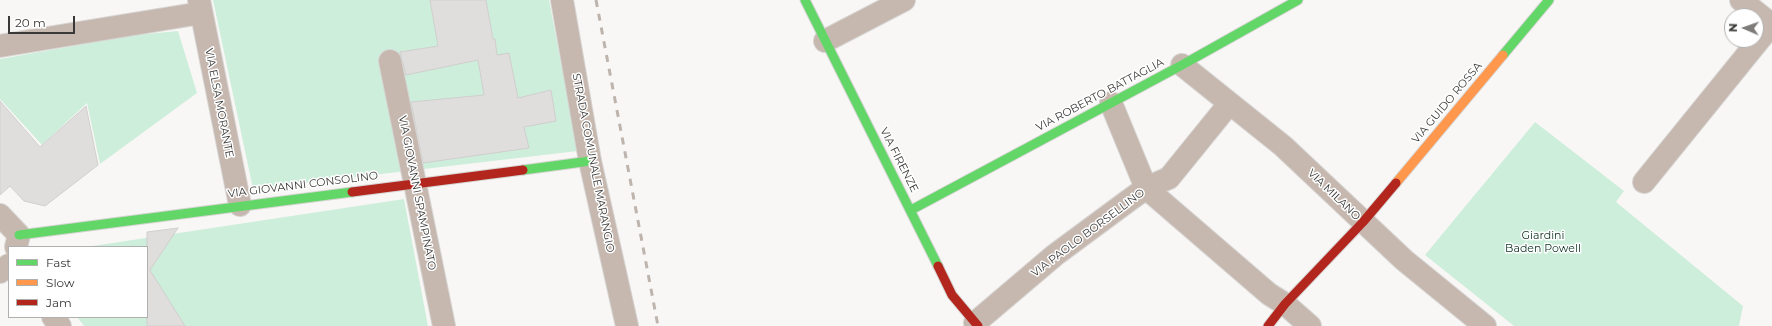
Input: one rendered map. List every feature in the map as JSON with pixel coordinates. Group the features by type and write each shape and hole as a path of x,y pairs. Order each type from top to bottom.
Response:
{"street":[{"name":"STRADA COMUNALE MARANGIO","path":"562,0 590,161 627,326"},
{"name":"VIA FIRENZE","path":"805,0 912,210 952,295 976,324"},
{"path":"825,40 904,0"},
{"name":"VIA ROBERTO BATTAGLIA","path":"912,210 1182,65 1298,0"},
{"name":"VIA GUIDO ROSSA","path":"1276,305 1363,222 1549,0"},
{"path":"1644,182 1772,25 1742,0"},
{"path":"0,46 200,6"},
{"name":"VIA ELSA MORANTE","path":"200,6 240,205"},
{"name":"VIA GIOVANNI SPAMPINATO","path":"390,61 444,326"},
{"name":"VIA MILANO","path":"1182,65 1283,146 1404,260 1485,326"},
{"path":"1111,103 1146,188 1276,305 1310,326"},
{"name":"VIA PAOLO BORSELLINO","path":"976,324 1055,255 1146,188 1169,178 1229,104"},
{"name":"VIA GIOVANNI CONSOLINO","path":"17,241 240,205 590,161"},
{"path":"0,215 17,241"},
{"path":"0,272 8,266"},
{"path":"1268,326 1276,305"},
{"path":"54,318 60,326"}],"green space":[{"path":"213,0 549,0 578,151 253,189"},
{"path":"178,31 197,93 100,164 87,103 42,145 0,99 0,59 135,35"},
{"name":"Giardini Baden Powell","path":"1535,122 1624,191 1616,202 1743,306 1739,326 1514,326 1425,255"},
{"path":"404,199 428,326 84,326 78,318 148,318 148,246 93,246"}],"building":[{"path":"430,0 486,0 497,55 509,53 518,98 551,90 556,121 524,127 529,148 423,163 411,102 484,95 478,60 406,75 400,52 438,46"},
{"path":"0,101 40,147 86,106 98,165 45,206 24,201 10,186 0,195"},
{"path":"178,228 150,270 185,326 147,326 147,232"}],"railway":[{"path":"596,0 658,326"}],"traffic: fast":[{"path":"805,0 938,266"},
{"path":"911,210 1182,65 1298,0"},
{"path":"1503,55 1549,0"},
{"path":"523,170 590,161"},
{"path":"19,235 352,192"}],"traffic: slow":[{"path":"1396,183 1503,55"}],"traffic: jam":[{"path":"352,192 523,170"},
{"path":"1268,326 1285,304 1363,222 1396,183"},
{"path":"938,266 952,295 978,326"}]}
